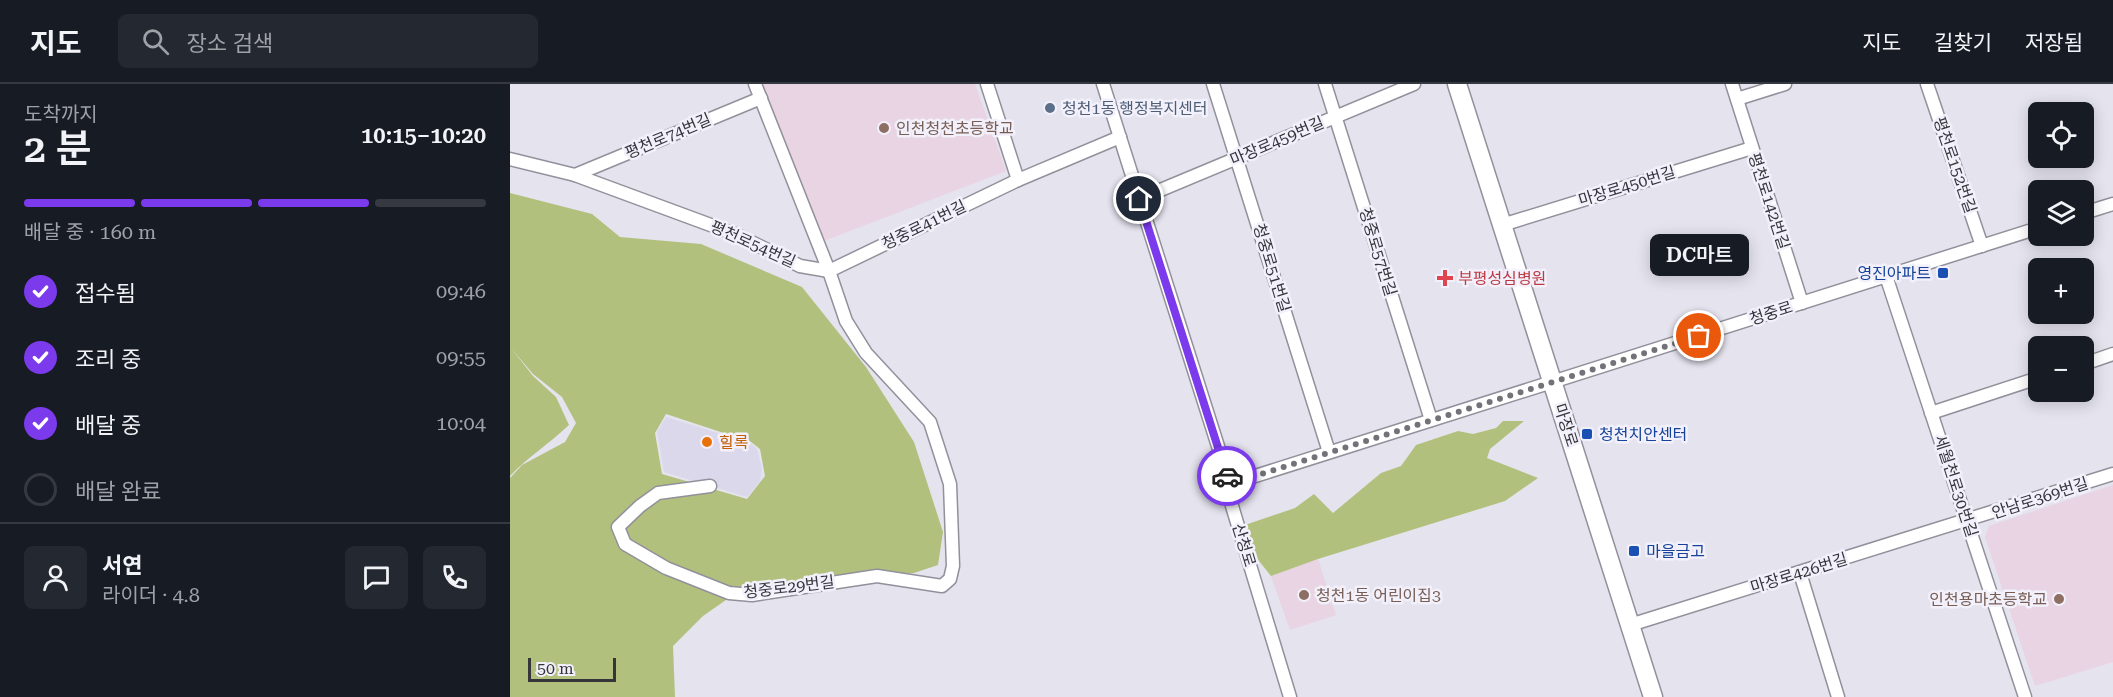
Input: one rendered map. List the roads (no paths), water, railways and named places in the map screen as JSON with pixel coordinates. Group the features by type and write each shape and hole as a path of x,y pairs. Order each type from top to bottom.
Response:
{"main road":[{"name":"마장로","path":"1457,84 1653,697"}],"street":[{"path":"755,84 829,271"},
{"path":"987,84 1018,180"},
{"name":"산청로","path":"1103,84 1230,484 1232,506 1290,697"},
{"name":"청중로51번길","path":"1213,84 1329,452"},
{"name":"청중로57번길","path":"1325,84 1431,420"},
{"name":"마장로459번길","path":"1139,199 1414,84"},
{"name":"평천로142번길","path":"1732,84 1802,303"},
{"path":"1737,99 1785,84"},
{"name":"평천로152번길","path":"1928,84 1982,246"},
{"name":"평천로74번길","path":"575,175 761,98"},
{"name":"청중로41번길","path":"829,271 1018,180 1120,137"},
{"name":"마장로450번길","path":"1502,225 1752,148"},
{"name":"평천로54번길","path":"510,159 575,175 735,234 800,266 829,271"},
{"path":"2094,210 2113,204"},
{"name":"청중로","path":"1230,484 2028,231"},
{"name":"청중로29번길","path":"710,486 658,493 618,527 625,544 666,568 729,593 752,595 877,576 942,586 950,579 953,566 950,484 930,422 866,353 846,321 829,271"},
{"name":"세월천로30번길","path":"1886,276 2025,697"},
{"path":"2094,361 2113,354"},
{"path":"1931,413 2028,381"},
{"name":"안남로369번길","path":"1968,521 2113,474"},
{"name":"마장로426번길","path":"1630,626 1968,521"},
{"path":"1800,573 1838,697"}],"place":[{"name":"청천1동 행정복지센터","path":"1050,108"},
{"name":"인천청천초등학교","path":"884,128"},
{"name":"영진아파트","path":"1943,273"},
{"name":"부평성심병원","path":"1445,278"},
{"name":"DC마트","path":"1699,336"},
{"name":"청천치안센터","path":"1587,434"},
{"name":"힐록","path":"707,442"},
{"name":"마을금고","path":"1634,551"},
{"name":"청천1동 어린이집3","path":"1304,595"},
{"name":"인천용마초등학교","path":"2059,599"}]}
